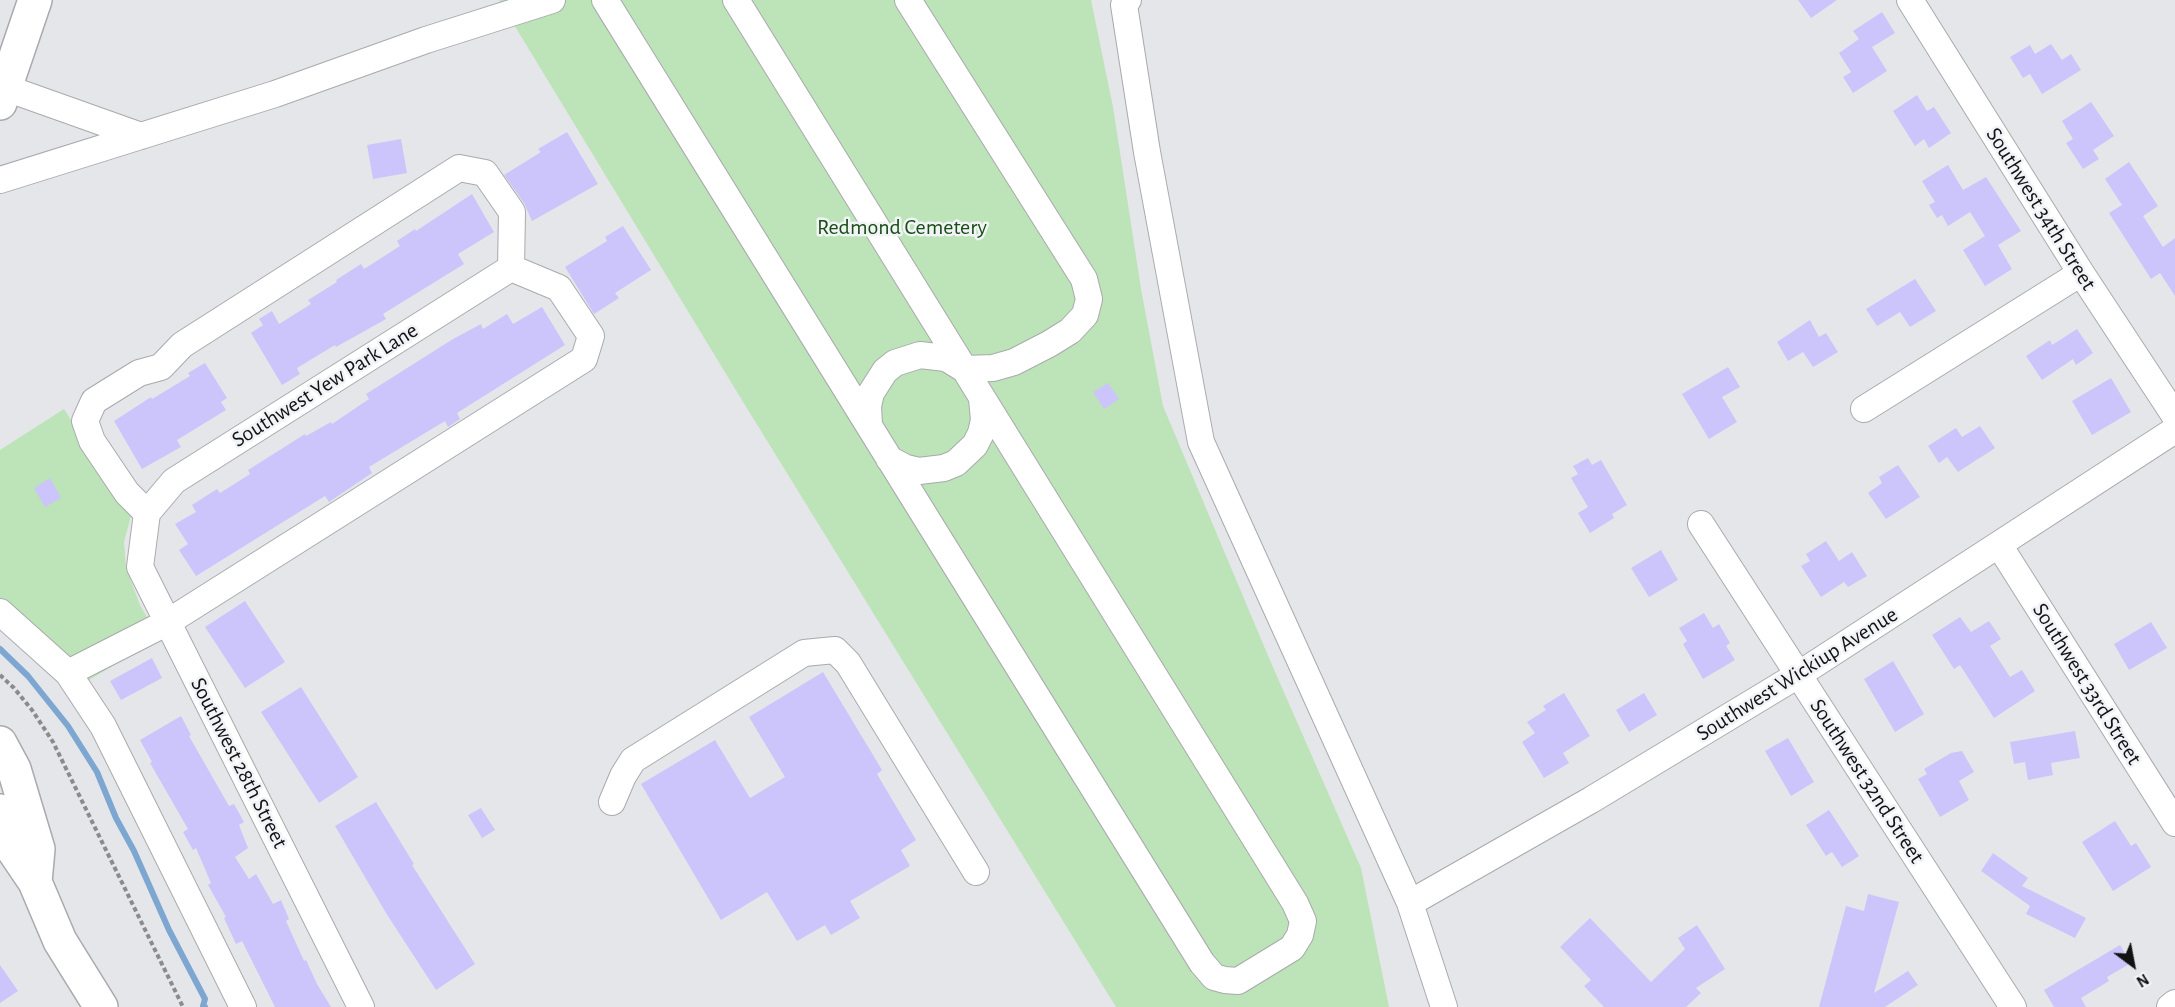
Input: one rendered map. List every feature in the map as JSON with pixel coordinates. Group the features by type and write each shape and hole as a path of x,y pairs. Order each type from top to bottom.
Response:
{"main road":[{"path":"3,96 35,0"},
{"path":"0,743 14,769 38,849 35,882"},
{"path":"0,811 10,845 35,882 60,941 101,1007"}],"street":[{"path":"0,180 275,94 426,40 552,0"},
{"path":"605,0 1202,963 1214,976 1238,981 1266,966 1292,948 1300,935 1302,921 1295,903 736,0"},
{"path":"869,425 868,406 871,393 885,371 895,363 914,356 933,355 946,358 964,369 993,368 1014,362 1070,331 1084,315 1089,299 1084,279 908,0"},
{"name":"Southwest 34th Street","path":"1910,0 2081,273 2175,416"},
{"path":"1126,2 1147,152 1201,442 1410,903 1444,1007"},
{"path":"3,96 141,136"},
{"path":"68,673 168,622 584,359 591,336 559,288 510,268 512,212 485,172 459,168 182,345 161,367 139,373 94,401 85,421 92,441 127,493 147,513"},
{"name":"Southwest Yew Park Lane","path":"147,513 174,481 510,268"},
{"path":"1864,409 2081,273"},
{"path":"890,459 906,468 918,471 944,468 956,463 971,450 981,433 984,420 982,399"},
{"name":"Southwest Wickiup Avenue","path":"1410,903 1591,800 1798,675 2175,430"},
{"name":"Southwest 28th Street","path":"147,513 140,567 361,1007"},
{"name":"Southwest 32nd Street","path":"1701,524 2013,1007"},
{"name":"Southwest 33rd Street","path":"1999,545 2175,823"},
{"path":"0,612 68,673 103,726 243,1007"},
{"path":"612,802 633,760 804,653 835,650 848,663 976,872"},
{"path":"2170,1007 2175,1003"}],"path":[{"path":"0,675 26,702 53,742 183,1007"}],"green space":[{"name":"Redmond Cemetery","path":"499,0 1091,0 1113,107 1141,289 1163,406 1269,658 1361,868 1389,1007 1116,1007 737,392"},
{"path":"64,409 131,516 124,542 126,568 140,605 159,638 71,691 0,628 0,450"}],"building":[{"path":"1798,0 1837,0 1811,18"},
{"path":"1882,12 1895,33 1872,47 1887,71 1853,93 1843,77 1851,72 1839,53 1859,39 1853,31"},
{"path":"2051,44 2062,60 2071,54 2081,70 2042,94 2030,74 2023,78 2010,57 2030,45 2035,54"},
{"path":"1917,95 1927,111 1934,107 1951,133 1929,148 1924,139 1915,146 1893,111"},
{"path":"2091,102 2114,136 2093,150 2099,159 2083,169 2066,143 2073,139 2062,121"},
{"path":"567,132 598,184 532,221 524,203 504,175 541,152 538,149"},
{"path":"401,139 407,173 373,179 367,145"},
{"path":"2129,162 2158,206 2143,216 2163,247 2175,238 2175,296 2160,273 2151,279 2109,213 2122,205 2105,179"},
{"path":"1948,165 1963,190 1986,177 2021,231 1998,245 2012,269 1985,286 1963,250 1985,236 1970,212 1948,226 1942,215 1937,218 1929,205 1935,202 1922,181"},
{"path":"472,194 494,232 458,254 464,264 383,314 386,319 336,347 335,345 297,368 300,374 282,385 251,333 263,325 259,319 272,311 279,324 311,304 308,300 337,282 336,280 361,264 364,269 400,246 397,241"},
{"path":"623,226 651,270 615,293 619,298 594,314 565,267 607,241 605,237"},
{"path":"1915,279 1936,311 1910,327 1900,312 1877,326 1866,309"},
{"path":"542,307 565,345 457,413 460,419 448,427 445,421 369,467 372,473 329,502 325,496 196,576 179,550 188,544 175,524 196,512 192,505 217,489 220,493 250,474 248,470 305,434 306,436 331,422 332,424 369,399 366,394 453,339 481,324 483,329 507,314 513,324"},
{"path":"1810,320 1819,337 1826,333 1838,352 1813,367 1803,352 1788,361 1777,342"},
{"path":"2077,329 2093,353 2076,365 2073,359 2042,380 2026,356 2050,340 2052,345"},
{"path":"205,363 227,398 221,402 226,410 177,440 181,447 142,469 114,421 151,397 152,399 190,376 188,373"},
{"path":"1728,367 1740,387 1722,397 1737,422 1709,439 1682,394"},
{"path":"2111,378 2131,412 2092,435 2072,401"},
{"path":"1108,383 1119,399 1104,409 1093,392"},
{"path":"1980,426 1995,448 1958,472 1947,457 1939,463 1928,446 1956,428 1962,437"},
{"path":"1588,458 1592,465 1601,460 1627,505 1612,514 1614,518 1590,533 1578,513 1588,507 1571,478 1578,474 1573,466"},
{"path":"1898,465 1920,497 1886,519 1868,493 1882,483 1879,477"},
{"path":"50,478 61,498 45,507 34,488"},
{"path":"1826,541 1839,561 1852,552 1867,576 1848,587 1844,582 1821,597 1801,566 1810,561 1806,554"},
{"path":"1661,550 1678,580 1649,597 1631,568"},
{"path":"245,601 285,662 245,688 205,627"},
{"path":"1704,613 1713,628 1719,624 1730,643 1726,646 1735,660 1703,679 1683,644 1687,641 1679,628"},
{"path":"1960,617 1971,632 1989,621 2001,639 1990,646 2010,677 2022,670 2035,691 1994,718 1960,665 1954,669 1932,635"},
{"path":"2151,622 2167,648 2129,670 2114,644"},
{"path":"152,658 162,678 121,700 110,681"},
{"path":"1893,661 1924,714 1895,732 1864,679"},
{"path":"823,672 882,770 877,774 916,840 901,850 910,866 850,901 860,918 831,935 825,925 797,941 767,892 721,920 641,784 715,740 750,798 785,777 749,717"},
{"path":"301,687 358,777 319,803 261,712"},
{"path":"1564,693 1590,736 1563,753 1569,763 1544,778 1522,742 1535,733 1527,722 1546,710 1543,706"},
{"path":"1644,693 1657,715 1629,732 1616,710"},
{"path":"181,716 191,735 189,736 229,806 234,804 244,822 239,825 248,848 235,857 249,879 256,874 273,904 281,900 289,919 286,921 304,961 306,960 331,1007 275,1007 242,941 236,944 224,918 226,917 208,885 211,883 196,848 193,850 183,832 188,829 150,763 152,762 140,740"},
{"path":"2075,731 2080,758 2051,763 2053,775 2028,780 2025,762 2014,764 2010,742"},
{"path":"1788,738 1814,782 1791,796 1765,751"},
{"path":"1962,751 1974,772 1959,781 1969,800 1940,817 1918,779 1927,774 1924,769 1951,753"},
{"path":"376,802 414,864 412,865 475,964 436,990 386,913 335,826"},
{"path":"481,808 495,830 482,838 468,815"},
{"path":"1829,810 1859,856 1842,867 1832,852 1826,856 1806,825"},
{"path":"2115,821 2131,846 2136,843 2151,867 2113,891 2082,842"},
{"path":"1993,853 2028,878 2022,886 2086,918 2075,938 2026,914 2030,906 1981,871"},
{"path":"1868,894 1899,902 1874,993 1908,971 1918,985 1885,1007 1819,1007 1846,906 1864,911"},
{"path":"1590,918 1651,982 1685,949 1678,938 1697,925 1725,969 1696,988 1701,993 1686,1007 1604,1007 1584,986 1591,980 1560,947"},
{"path":"2120,945 2131,963 2107,977 2109,981 2081,998 2086,1007 2054,1007 2044,990"},
{"path":"0,965 18,991 0,1003"}],"waterway":[{"path":"0,649 28,676 68,726 97,772 169,930 205,999 203,1006 205,1007"}]}
